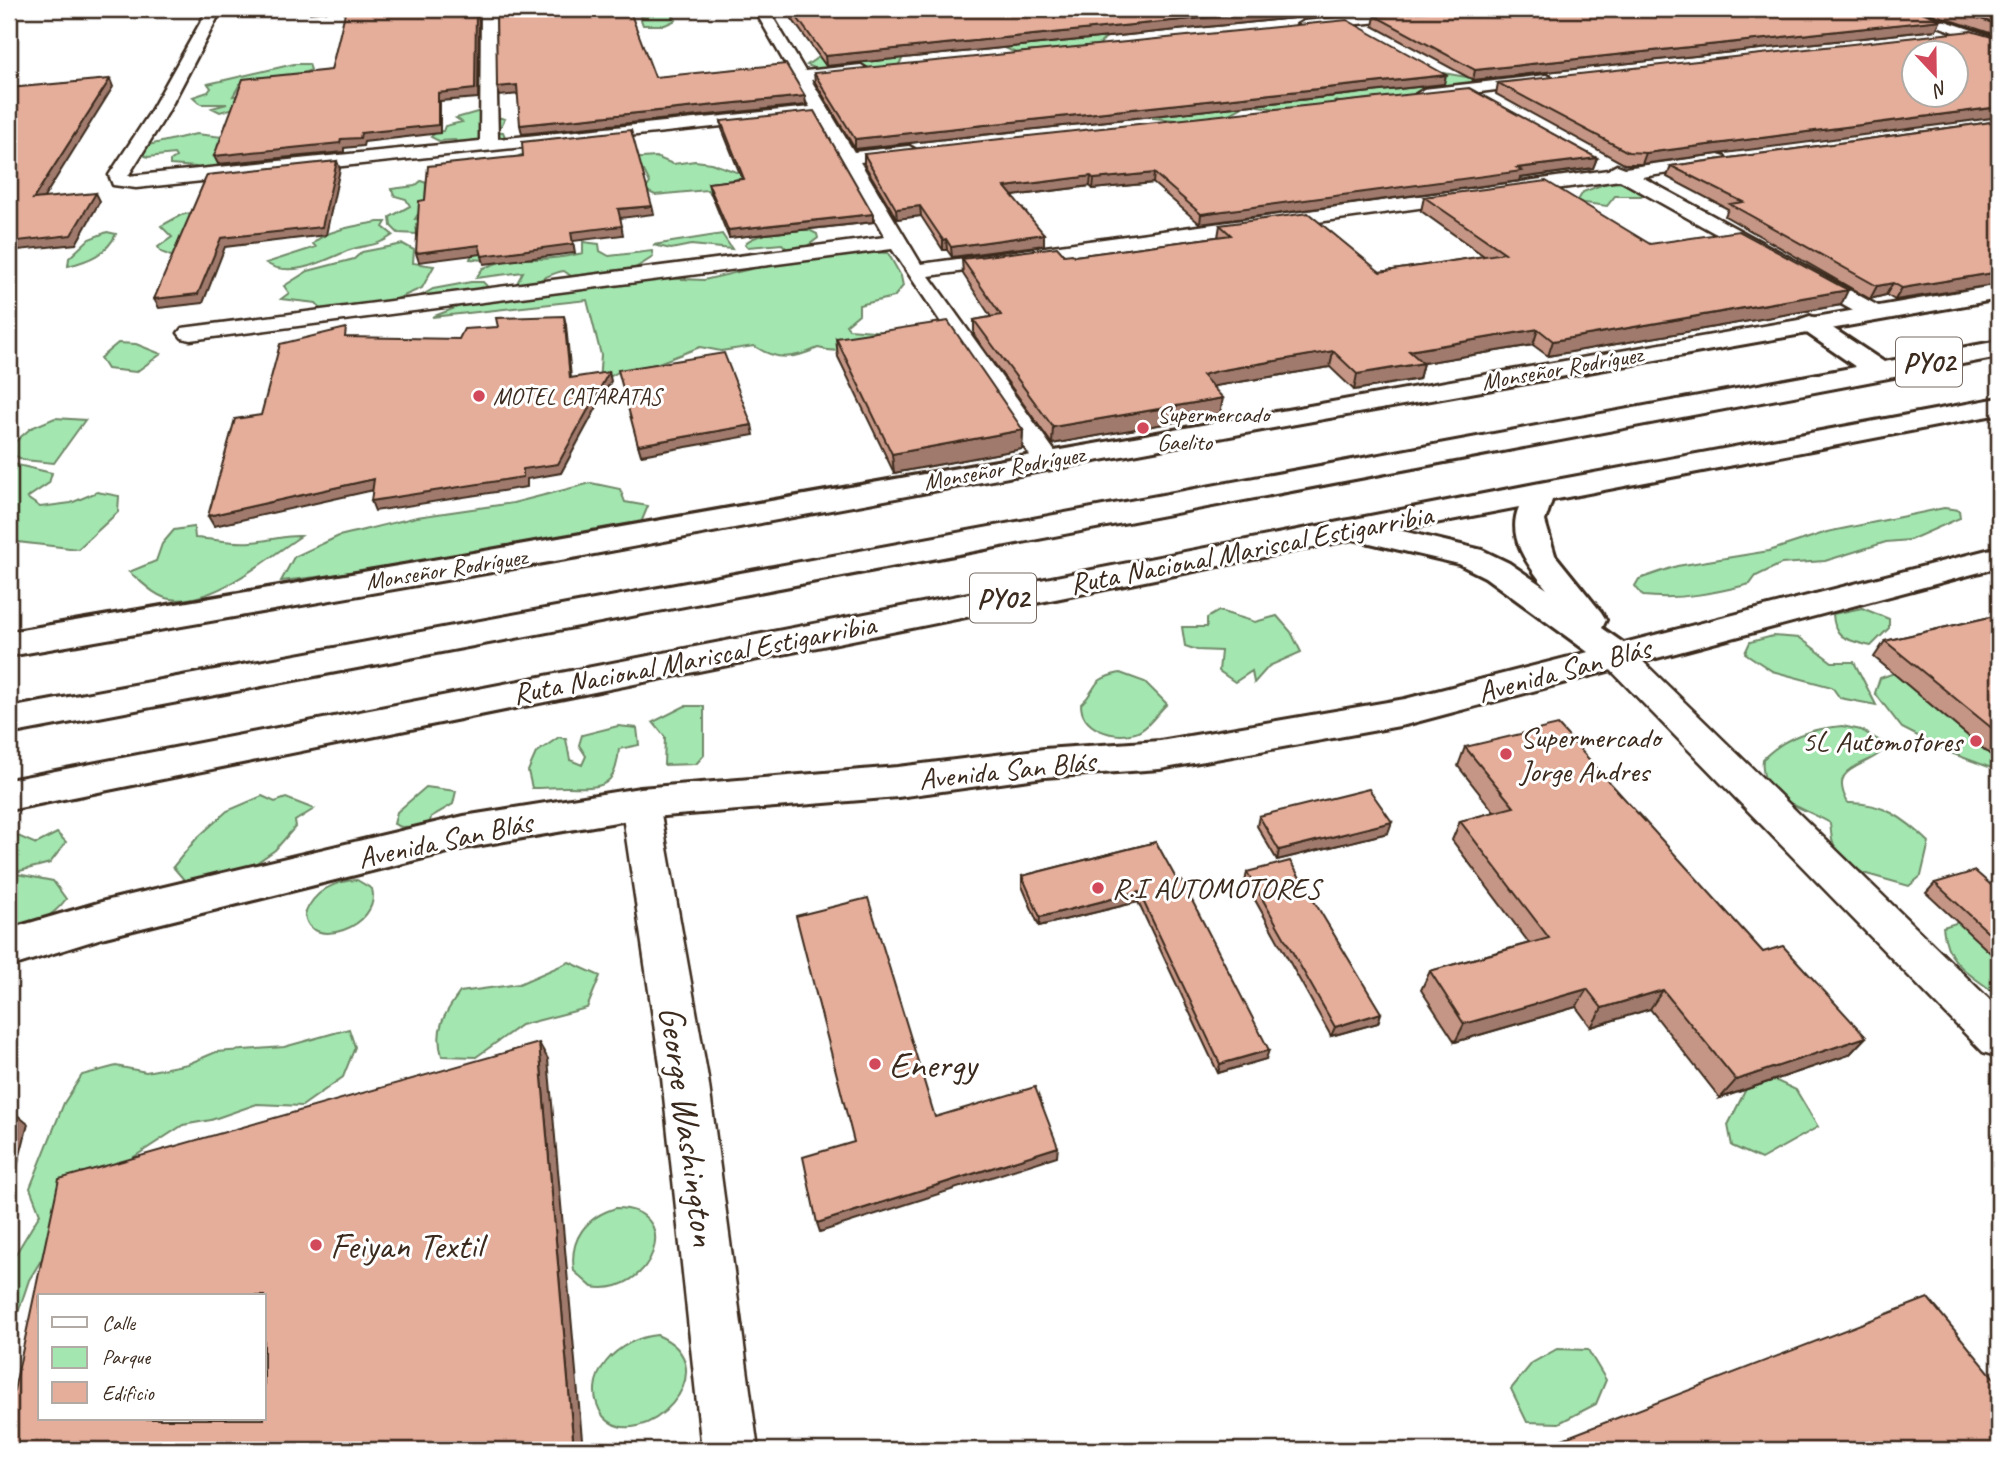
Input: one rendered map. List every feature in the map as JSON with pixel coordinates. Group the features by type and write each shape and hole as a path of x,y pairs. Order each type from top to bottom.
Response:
{"main road":[{"name":"Monseñor Rodríguez","path":"9,644 578,547 1047,460 1999,292"},
{"path":"1811,324 1879,371"},
{"name":"Ruta Nacional Mariscal Estigarribia","path":"9,721 1999,349"},
{"name":"Ruta Nacional Mariscal Estigarribia","path":"9,795 1540,492 1999,406"},
{"path":"1540,492 1530,521 1539,557 1616,655"},
{"path":"1353,529 1470,557 1497,570 1616,655"},
{"name":"Avenida San Blás","path":"9,948 105,919 464,832 640,803 898,782 1044,763 1160,755 1405,712 1999,557"}],"street":[{"path":"215,9 158,114 118,175 120,181 136,182 819,111"},
{"path":"488,9 489,146"},
{"path":"1327,9 1372,35"},
{"path":"1293,26 1477,9"},
{"path":"1897,9 1999,44"},
{"path":"766,10 799,76 915,271 1047,460"},
{"path":"1925,37 1966,33"},
{"path":"799,76 877,68"},
{"path":"1445,75 1502,107"},
{"path":"1400,96 1566,78"},
{"path":"848,158 931,148"},
{"path":"915,271 1743,158"},
{"path":"1600,162 1874,313"},
{"path":"190,333 898,242"},
{"path":"1616,655 1999,1038"},
{"name":"George Washington","path":"640,803 685,1078 730,1450"}],"green space":[{"path":"658,9 683,10 673,15 676,20 665,25 643,25 640,17"},
{"path":"1106,37 1099,45 1092,46 1016,53 1005,48 1006,46"},
{"path":"852,53 906,54 896,68 830,74 807,65 817,58"},
{"path":"294,64 309,64 311,70 289,79 240,84 233,96 295,91 220,112 212,108 227,104 201,104 193,97 208,92 211,88 208,84"},
{"path":"1415,68 1472,78 1487,91 1355,106 1336,101 1328,106 1307,110 1252,105 1357,94"},
{"path":"1245,105 1213,123 1153,118 1153,113"},
{"path":"488,109 493,116 505,119 501,126 490,131 503,132 506,139 458,143 455,140 439,141 431,137 436,132 443,131 445,126 462,122 456,118"},
{"path":"196,134 223,137 218,145 331,153 323,155 328,160 200,171 196,167 170,165 170,161 176,157 174,154 148,157 143,155 144,146"},
{"path":"521,155 628,159 656,157 673,164 695,161 711,163 739,173 760,166 744,183 737,179 711,194 707,190 655,195 645,190 650,183 644,171 509,161"},
{"path":"421,181 426,183 425,203 415,219 460,218 416,224 417,234 398,233 391,226 390,217 410,206 406,199 395,196 391,189 415,186"},
{"path":"1609,182 1628,183 1647,192 1641,196 1615,196 1607,206 1577,202 1583,192"},
{"path":"204,210 249,244 219,246 178,259 161,252 158,247 172,237 161,226 181,215"},
{"path":"386,222 383,227 393,235 375,244 307,267 286,269 266,263 316,247 313,244 318,239 333,232"},
{"path":"807,229 817,234 818,238 802,250 788,250 782,244 748,247 745,244 765,234"},
{"path":"107,232 116,234 108,247 90,259 68,266 69,258 89,239"},
{"path":"722,234 732,249 691,245 671,249 653,245"},
{"path":"583,242 599,244 600,251 609,256 652,251 653,257 629,272 571,276 564,271 533,282 517,283 523,272 476,278 483,268 503,261 470,259 473,252 528,259 567,256 583,253"},
{"path":"403,244 414,250 413,263 434,266 422,288 390,302 320,309 316,303 281,299 289,293 284,286 308,271 354,259 362,252"},
{"path":"866,252 888,253 901,276 903,286 894,297 859,305 859,314 846,325 849,329 887,332 863,346 847,351 818,348 786,357 770,354 754,346 721,351 700,347 656,364 620,371 599,383 601,355 587,300 432,317 473,301 546,295 580,285 636,277 704,280 789,260"},
{"path":"483,282 489,288 424,299 421,296 433,289"},
{"path":"118,343 136,344 161,354 136,372 107,369 100,358"},
{"path":"55,418 85,420 54,463 24,460 9,453 9,447 31,428"},
{"path":"9,463 52,473 49,483 27,498 40,507 71,503 97,492 119,496 118,512 78,549 9,541"},
{"path":"591,483 620,489 625,502 648,506 640,525 362,572 281,581 294,557 339,536 417,517 513,503"},
{"path":"1944,508 1959,510 1960,518 1910,540 1886,542 1825,561 1781,564 1756,576 1750,584 1711,593 1670,597 1643,596 1635,586 1639,579 1677,566 1769,551 1827,532"},
{"path":"194,527 195,538 231,542 301,536 238,579 204,595 187,599 170,599 159,595 129,572 156,561 162,544 174,530"},
{"path":"1862,608 1889,619 1889,628 1871,646 1844,638 1834,623 1833,614"},
{"path":"1219,611 1255,622 1277,616 1291,632 1301,652 1269,666 1254,683 1252,671 1235,682 1219,671 1221,651 1197,650 1185,646 1182,627 1207,627 1207,618"},
{"path":"1773,636 1800,638 1832,662 1854,662 1876,705 1840,698 1832,687 1772,671 1745,653 1750,642"},
{"path":"1900,671 1999,738 1999,767 1994,769 1951,753 1902,728 1875,693 1880,678"},
{"path":"1120,673 1145,682 1167,704 1140,731 1126,735 1108,733 1092,726 1082,713 1081,704 1099,681"},
{"path":"685,706 704,706 704,755 696,764 664,765 665,737 653,722"},
{"path":"618,726 637,728 639,745 619,749 610,779 598,786 532,788 528,771 536,753 559,737 566,739 570,760 582,765 586,756 579,745 582,735"},
{"path":"1842,726 1861,730 1887,745 1880,753 1847,773 1842,780 1842,790 1848,803 1861,803 1883,809 1911,826 1929,842 1921,876 1909,886 1863,873 1841,861 1832,840 1830,823 1784,800 1768,784 1763,773 1763,759 1790,739 1820,729"},
{"path":"426,787 456,791 453,804 431,817 429,826 401,827 394,824 397,812"},
{"path":"262,796 275,802 286,798 314,809 295,821 296,826 275,850 245,871 227,872 185,887 186,882 173,867 196,839 227,811"},
{"path":"57,833 66,842 50,863 12,873 53,881 66,899 41,921 9,931 9,838 18,836 36,844"},
{"path":"357,880 372,889 372,903 356,924 330,933 318,931 309,925 305,914 319,893 333,885"},
{"path":"1959,922 1999,951 1999,992 1994,992 1975,979 1953,958 1943,927"},
{"path":"569,962 600,976 587,1008 521,1025 476,1057 442,1056 439,1038 442,1022 460,992 519,984"},
{"path":"349,1029 355,1047 343,1077 302,1106 257,1104 211,1120 183,1125 117,1168 72,1210 29,1280 19,1310 9,1303 9,1265 40,1214 30,1188 64,1103 82,1075 116,1066 146,1072 188,1064 216,1052 284,1047"},
{"path":"1755,1071 1796,1090 1818,1127 1761,1159 1732,1146 1728,1125"},
{"path":"616,1208 638,1212 650,1222 655,1236 653,1252 644,1267 631,1279 613,1287 592,1287 574,1271 573,1259 577,1239 588,1223"},
{"path":"657,1335 678,1349 686,1367 683,1386 672,1404 656,1418 638,1426 619,1426 603,1416 596,1401 595,1387 599,1374 606,1362 629,1343"},
{"path":"1557,1349 1588,1350 1606,1380 1596,1404 1559,1423 1527,1422 1511,1389 1532,1363"}],"building":[{"path":"346,9 476,9 475,89 438,93 438,125 361,133 360,138 341,139 340,143 214,156 243,79 331,70"},
{"path":"496,9 629,9 655,77 786,64 805,96 520,125 517,85 497,87"},
{"path":"791,9 1289,9 825,56"},
{"path":"1452,9 1915,9 1941,20 1475,70 1375,16"},
{"path":"1951,9 1999,9 1999,25"},
{"path":"1347,20 1446,75 855,139 814,73"},
{"path":"1971,31 1999,39 1999,107 1646,153 1628,152 1498,83 1899,39 1899,108 1969,108 1969,38 1907,38"},
{"path":"110,79 33,199 96,193 71,235 9,242 9,88"},
{"path":"1469,88 1597,158 1517,168 1522,171 1201,214 1154,173 1094,179 1091,176 1005,187 1044,234 951,247 946,239 943,240 920,206 896,209 864,154"},
{"path":"814,111 873,214 728,230 708,183 744,179 721,121"},
{"path":"1999,121 1999,272 1902,288 1893,283 1877,286 1730,204 1743,202 1671,166"},
{"path":"631,130 652,206 618,209 622,226 571,232 573,244 482,256 479,245 416,253 419,201 425,200 428,166 523,156 522,142"},
{"path":"337,161 322,227 221,238 198,294 154,299 207,175"},
{"path":"1546,181 1650,244 1739,231 1848,290 1553,341 1538,329 1409,351 1423,363 1357,374 1333,351 1202,375 1223,398 1053,427 974,320 1001,315 962,259 1057,247 1064,255 1075,256 1231,235 1220,225 1308,213 1380,272 1505,253 1424,197"},
{"path":"564,316 570,378 609,372 558,464 523,469 523,477 371,501 374,479 208,516 235,419 261,415 280,344 346,328 345,337 459,339 464,329 498,327 496,318"},
{"path":"948,321 1023,430 892,454 836,338"},
{"path":"724,353 752,425 638,445 618,370"},
{"path":"1999,615 1999,734 1885,641"},
{"path":"1558,725 1763,952 1783,946 1866,1037 1736,1080 1663,990 1602,1008 1587,989 1464,1024 1430,971 1549,938 1460,821 1514,807 1465,747"},
{"path":"1369,789 1392,822 1279,850 1259,816"},
{"path":"1156,842 1178,882 1182,881 1269,1050 1220,1064 1139,892 1040,917 1022,876"},
{"path":"1290,861 1381,1013 1335,1027 1247,872"},
{"path":"1975,871 1999,892 1999,942 1935,883"},
{"name":"Energy","path":"868,898 935,1117 1035,1087 1058,1147 817,1223 803,1157 854,1142 796,916"},
{"name":"Feiyan Textil","path":"539,1043 574,1450 9,1450 9,1414 59,1179"},
{"path":"1928,1298 1999,1384 1999,1450 1534,1450"}],"place":[{"name":"MOTEL CATARATAS","path":"479,396"},
{"name":"Supermercado Gaelito","path":"1143,428"},
{"name":"5L Automotores","path":"1976,741"},
{"name":"Supermercado Jorge Andres","path":"1506,754"},
{"name":"R.I AUTOMOTORES","path":"1098,888"},
{"name":"Energy","path":"875,1064"},
{"name":"Feiyan Textil","path":"316,1245"}]}
